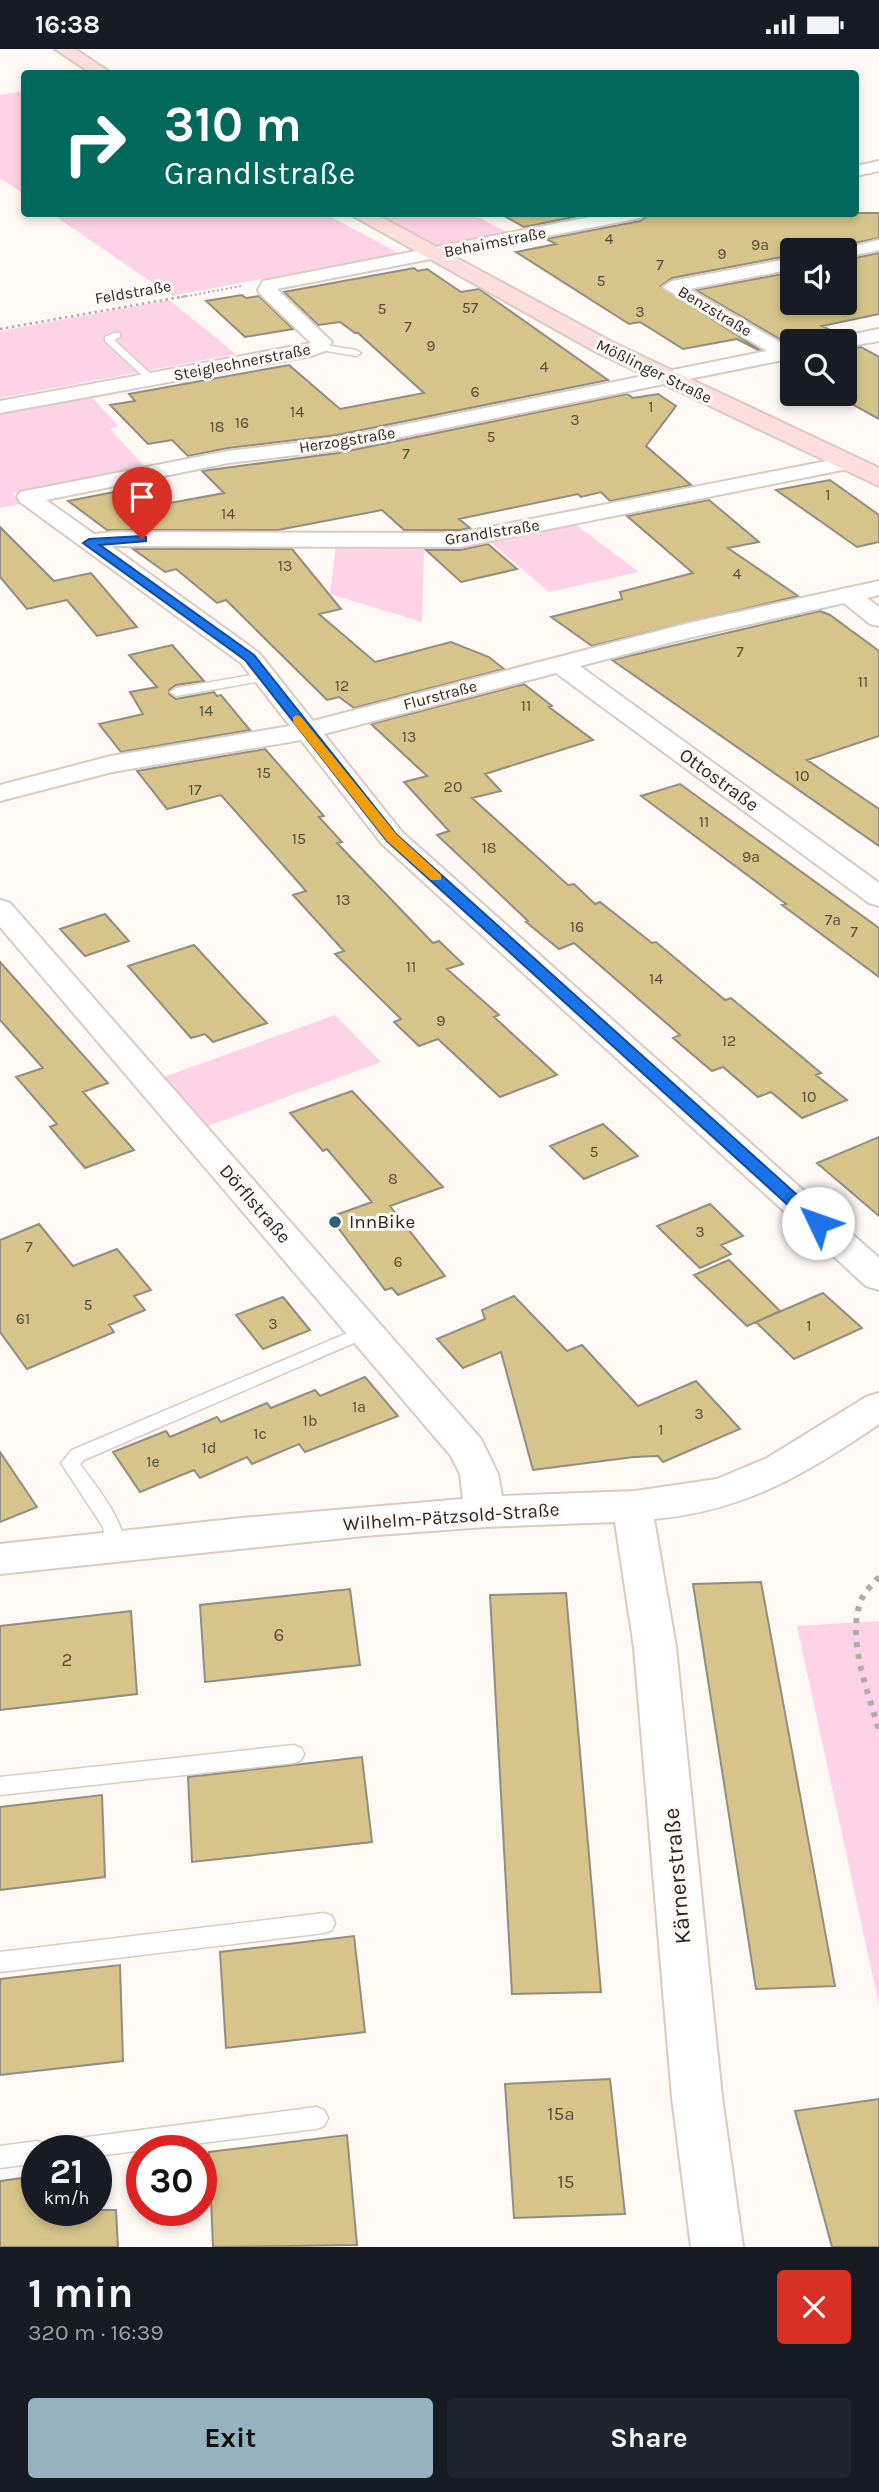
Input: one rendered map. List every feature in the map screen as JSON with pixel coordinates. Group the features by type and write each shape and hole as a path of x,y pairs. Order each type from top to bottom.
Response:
{"street":[{"path":"63,49 97,70"},
{"path":"859,170 879,166"},
{"name":"Mößlinger Straße","path":"365,217 604,347 879,478"},
{"name":"Behaimstraße","path":"433,254 620,217"},
{"path":"857,250 879,245"},
{"path":"270,285 433,254"},
{"name":"Benzstraße","path":"780,266 672,287 780,348"},
{"name":"Steiglechnerstraße","path":"0,407 304,352 318,347 321,342 267,290 270,285"},
{"path":"857,339 879,335"},
{"name":"Herzogstraße","path":"89,543 28,497 228,457 337,443 780,355"},
{"name":"Grandlstraße","path":"89,543 115,539 460,540 847,463"},
{"path":"89,543 241,651 392,838 879,1278"},
{"name":"Flurstraße","path":"0,793 111,764 306,731 762,612 879,588"},
{"path":"849,595 879,619"},
{"name":"Ottostraße","path":"559,663 879,897"},
{"name":"Dörflstraße","path":"0,909 363,1332 467,1449 479,1474 485,1512"},
{"name":"Wilhelm-Pätzsold-Straße","path":"0,1559 485,1512 632,1506 717,1493 755,1481 879,1406"},
{"name":"Kärnerstraße","path":"632,1506 655,1647 697,2097 717,2247"}],"lane":[{"path":"117,335 108,339 151,379"},
{"path":"318,347 356,353"},
{"path":"176,692 264,677"},
{"path":"114,1546 112,1526 70,1463 78,1455 363,1332"},
{"path":"0,1786 294,1754"},
{"path":"0,1962 324,1923"},
{"path":"112,2143 316,2118"},
{"path":"0,2157 21,2154"}],"path":[{"name":"Feldstraße","path":"0,328 232,286 270,285"},
{"path":"879,1577 860,1601 857,1616 858,1646 879,1731"}],"shaded area":[{"path":"21,92 21,192 0,178 0,95"},
{"path":"56,217 332,217 398,253 172,296"},
{"path":"380,217 477,217 511,234 437,248"},
{"path":"169,300 236,354 0,398 0,331"},
{"path":"92,397 118,426 110,429 144,466 12,493 20,504 0,508 0,414"},
{"path":"575,524 639,572 549,592 489,541"},
{"path":"336,546 424,547 422,622 330,594"},
{"path":"335,1015 381,1062 208,1126 164,1077"},
{"path":"879,1621 879,2005 797,1626"}],"building":[{"path":"859,213 879,213 879,238 857,243 857,238 780,238 780,257 672,278 661,286 760,350 737,339 683,349 640,322 629,324 516,252 556,244 546,239 640,221 646,217 859,217"},
{"path":"506,217 574,217 524,227"},
{"path":"879,253 879,314 822,326 828,329 780,329 780,339 696,290 780,274 780,315 857,315 857,258"},
{"path":"414,268 418,271 427,269 461,292 479,289 608,380 337,435 228,448 188,456 172,440 148,444 110,405 135,401 129,394 289,365 340,409 424,393 358,333 340,322 318,325 284,292"},
{"path":"242,295 246,298 259,296 293,329 245,337 206,301"},
{"path":"861,347 879,357 879,419 856,406 857,348"},
{"path":"627,394 633,398 658,394 676,406 646,446 691,485 610,501 601,492 581,497 578,494 459,519 470,528 460,530 404,530 382,510 278,530 107,530 68,501 124,490 143,508 224,493 202,471 338,453"},
{"path":"830,480 879,515 879,542 857,547 776,490"},
{"path":"709,500 759,542 728,548 798,596 592,646 551,617 622,599 620,592 693,573 627,516"},
{"path":"0,527 54,581 91,573 137,627 97,636 67,600 27,609 0,577"},
{"path":"488,544 517,569 461,582 426,550 460,550"},
{"path":"133,549 292,549 341,609 319,614 375,662 451,642 489,657 504,669 354,708 339,697 327,700 226,600 217,603 176,569 165,572"},
{"path":"820,611 830,615 879,651 879,736 807,760 879,809 879,846 612,660"},
{"path":"172,645 204,681 176,685 169,690 169,694 176,699 214,692 217,696 221,695 250,730 121,752 99,724 143,714 130,692 157,687 129,655"},
{"path":"524,684 552,706 549,707 593,740 485,774 501,791 472,798 568,885 574,884 595,904 600,902 652,943 656,942 725,1000 731,998 821,1073 816,1075 847,1100 802,1118 771,1092 758,1097 723,1067 712,1071 673,1038 680,1035 574,943 559,949 526,922 528,921 437,835 449,831 404,782 427,776 371,724"},
{"path":"265,749 324,816 319,817 342,842 337,843 433,943 439,941 463,964 447,969 499,1015 494,1017 557,1075 500,1097 438,1039 419,1046 394,1022 401,1019 335,954 344,951 293,895 306,891 221,795 167,809 137,771"},
{"path":"680,784 879,928 879,977 641,796"},
{"path":"105,914 129,941 85,956 60,929"},
{"path":"194,945 267,1023 213,1042 205,1034 191,1038 128,966"},
{"path":"0,962 108,1083 83,1092 134,1150 85,1168 50,1127 57,1124 16,1077 43,1068 0,1020"},
{"path":"352,1091 443,1187 390,1206 445,1276 398,1295 392,1288 385,1290 330,1217 372,1202 327,1149 323,1151 290,1113"},
{"path":"603,1124 638,1156 584,1179 550,1146"},
{"path":"879,1137 879,1216 817,1163"},
{"path":"710,1204 743,1236 721,1245 731,1254 700,1268 657,1226"},
{"path":"39,1224 73,1266 117,1249 151,1290 134,1296 145,1310 109,1325 114,1332 27,1369 0,1332 0,1240"},
{"path":"729,1260 780,1311 747,1326 694,1275"},
{"path":"823,1293 862,1328 794,1359 756,1322"},
{"path":"514,1296 567,1351 582,1345 638,1406 696,1381 740,1429 663,1462 658,1456 634,1457 533,1470 501,1352 463,1368 437,1339 485,1319 482,1310"},
{"path":"283,1297 310,1330 263,1349 236,1315"},
{"path":"365,1377 398,1416 305,1452 299,1444 252,1464 247,1457 200,1478 194,1470 140,1492 113,1452 166,1431 170,1437 217,1417 221,1422 267,1403 271,1408 315,1390 320,1396"},
{"path":"0,1452 37,1507 0,1522"},
{"path":"761,1582 835,1986 756,1989 693,1584"},
{"path":"350,1589 360,1665 205,1682 200,1605"},
{"path":"566,1593 601,1992 512,1994 490,1595"},
{"path":"131,1611 137,1694 0,1710 0,1626"},
{"path":"362,1757 372,1842 192,1862 188,1777"},
{"path":"102,1795 105,1877 0,1890 0,1807"},
{"path":"354,1936 365,2032 226,2048 220,1952"},
{"path":"120,1965 123,2061 0,2075 0,1979"},
{"path":"610,2079 625,2214 514,2218 505,2084"},
{"path":"879,2099 879,2247 832,2247 795,2111"},
{"path":"347,2135 357,2245 213,2247 212,2226 217,2226 217,2151"},
{"path":"21,2178 21,2226 112,2226 112,2210 116,2210 118,2247 0,2247 0,2181"}],"slow traffic":[{"path":"297,719 392,838 436,877"}],"place":[{"name":"InnBike","path":"335,1222"}],"route":[{"path":"142,539 89,543 250,658 392,838 818,1223"}]}
